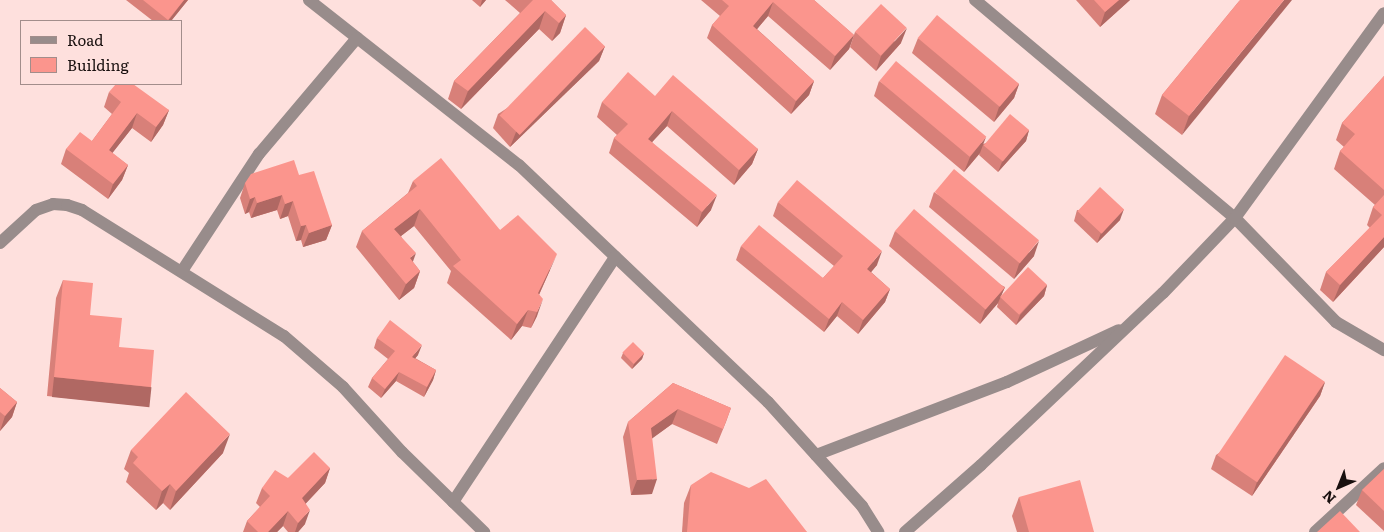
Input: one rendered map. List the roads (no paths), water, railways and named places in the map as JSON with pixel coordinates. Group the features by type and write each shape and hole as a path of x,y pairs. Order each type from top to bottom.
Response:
{"street":[{"path":"309,0 519,165 768,402 862,506 878,532"},
{"path":"975,0 1234,218 1336,322 1384,350"},
{"path":"905,532 1128,326 1234,218 1384,13"},
{"path":"182,271 259,154 357,38"},
{"path":"0,243 36,210 54,204 68,204 182,271 284,336 343,387 402,452 484,532"},
{"path":"453,502 615,257"},
{"path":"816,455 1007,382 1128,326"},
{"path":"1315,532 1384,468"}]}
